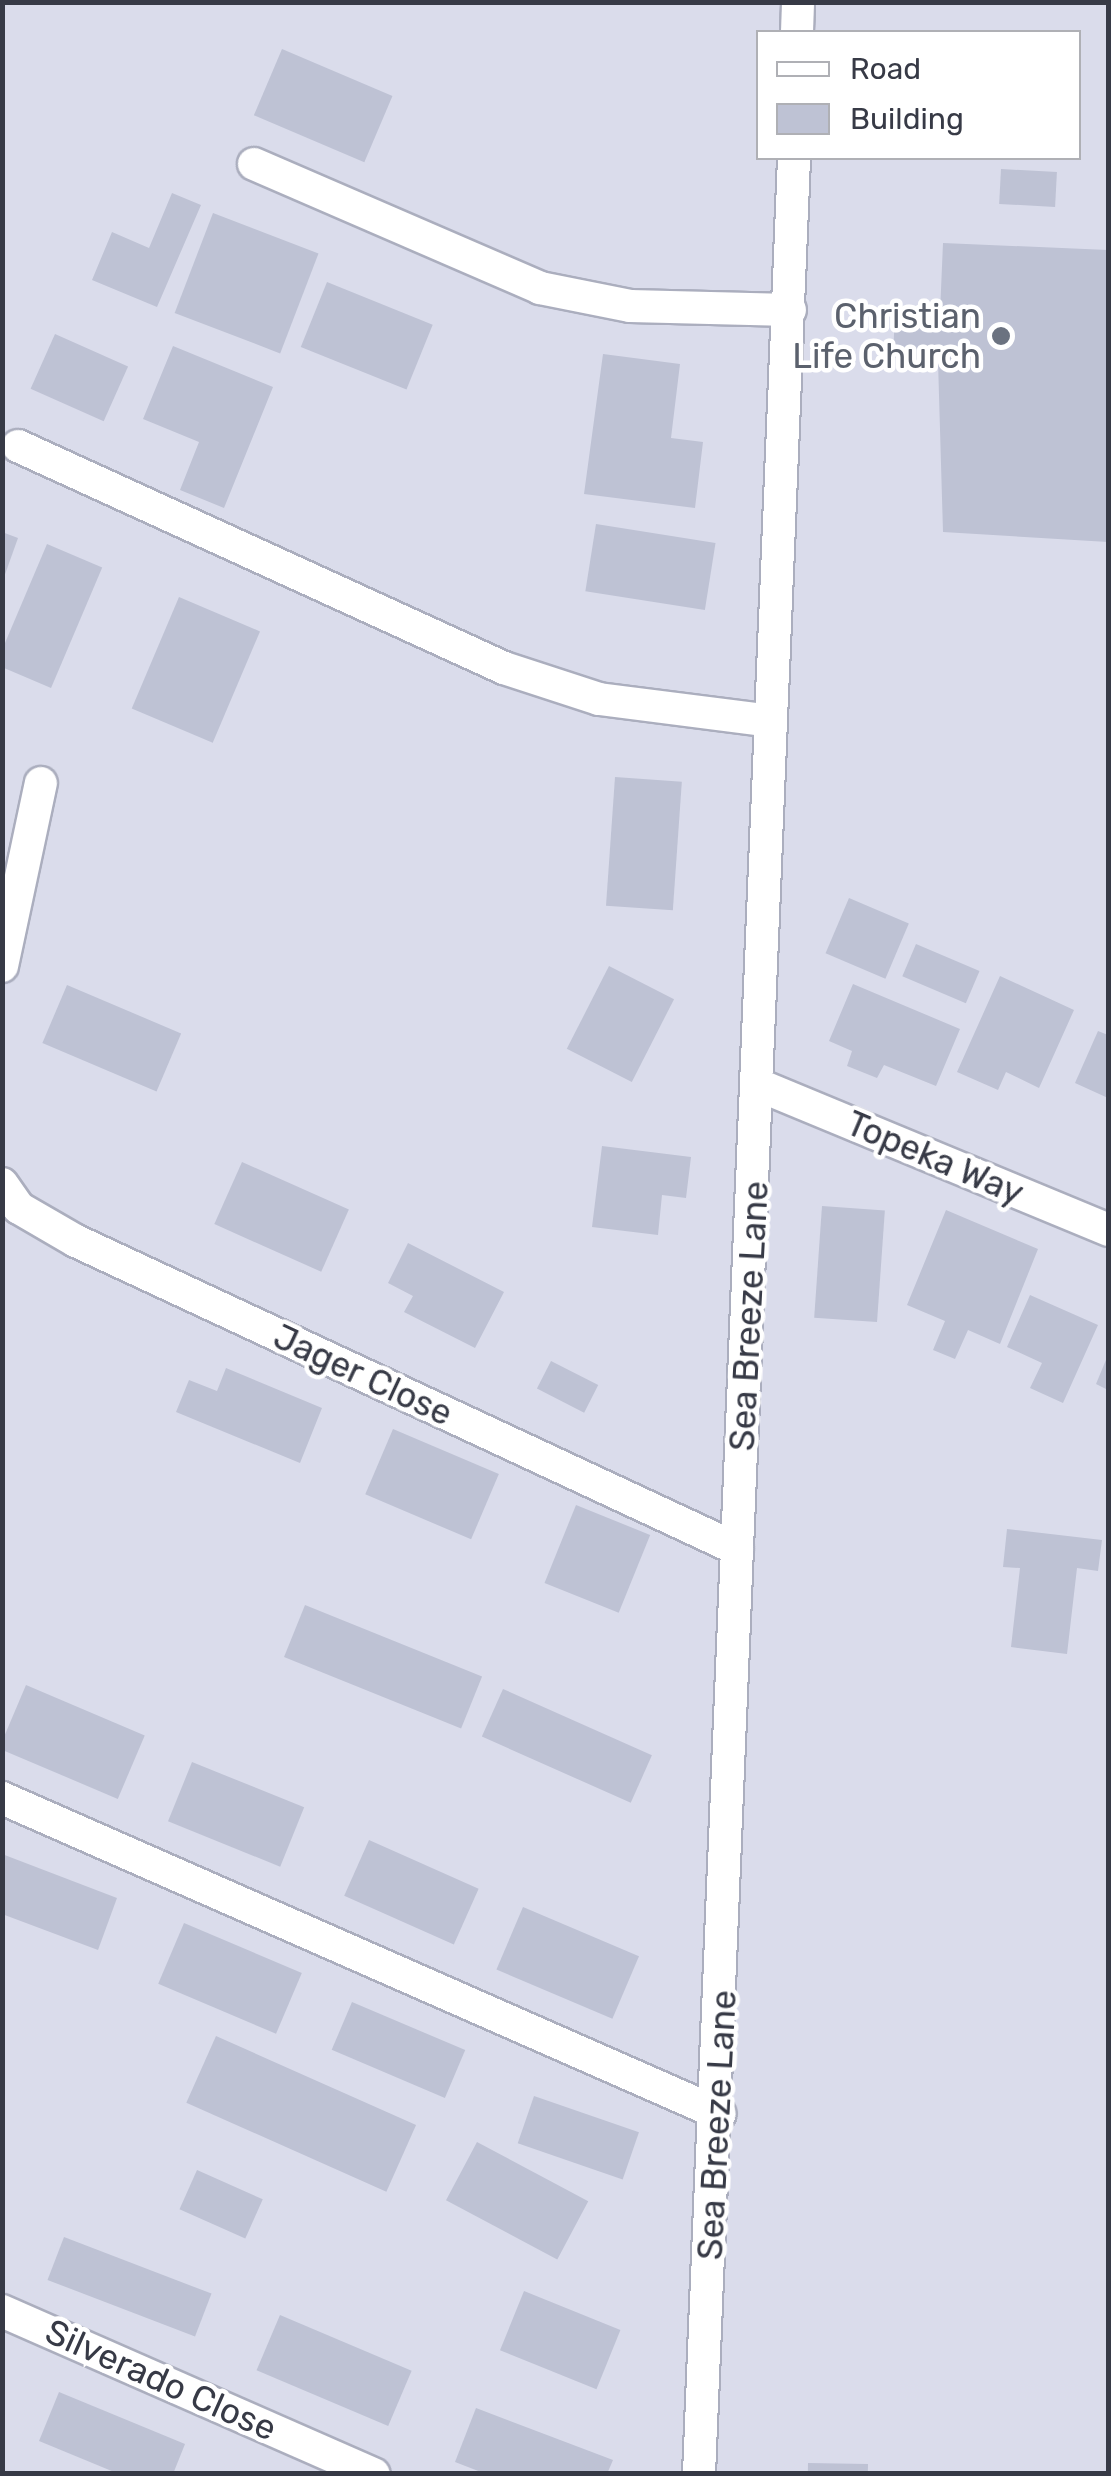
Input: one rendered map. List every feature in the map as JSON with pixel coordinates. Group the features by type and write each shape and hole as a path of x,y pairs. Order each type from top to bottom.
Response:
{"street":[{"path":"798,2 798,30"},
{"name":"Sea Breeze Lane","path":"698,2474 720,2114 736,1549 761,1086 771,720 794,160"},
{"path":"254,164 540,288 630,306 790,310"},
{"path":"18,446 504,668 599,698 771,720"},
{"path":"2,966 41,784"},
{"name":"Topeka Way","path":"761,1086 1108,1230"},
{"name":"Jager Close","path":"2,1184 20,1208 76,1241 736,1549"},
{"path":"2,1798 720,2114"},
{"name":"Silverado Close","path":"2,2312 374,2474"}],"shaded area":[{"path":"3,3 1108,3 1108,2473 3,2473"}],"building":[{"path":"282,49 392,96 364,162 254,115"},
{"path":"1001,169 1057,172 1055,207 999,204"},
{"path":"172,193 201,205 157,307 92,280 112,232 149,248"},
{"path":"213,213 318,253 280,353 175,313"},
{"name":"Christian Life Church","path":"943,243 1108,250 1108,542 943,532 938,361 893,358 895,311 940,313"},
{"path":"327,282 433,325 406,390 301,347"},
{"path":"55,334 128,367 104,421 31,389"},
{"path":"173,346 273,387 224,508 180,490 199,442 143,419"},
{"path":"603,354 680,364 671,438 703,442 695,508 584,494"},
{"path":"596,524 716,543 705,610 585,591"},
{"path":"2,532 18,538 3,580 2,579"},
{"path":"47,544 102,567 51,688 2,667 2,650"},
{"path":"179,597 260,631 213,743 132,708"},
{"path":"615,777 682,782 673,910 606,906"},
{"path":"849,898 909,923 885,979 826,953"},
{"path":"916,944 980,971 966,1003 902,976"},
{"path":"609,966 674,999 632,1082 567,1049"},
{"path":"1000,976 1074,1010 1039,1088 1006,1072 998,1090 957,1072"},
{"path":"853,984 960,1029 936,1086 884,1065 877,1078 847,1066 852,1051 829,1041"},
{"path":"67,985 181,1033 157,1091 42,1043"},
{"path":"1098,1031 1108,1035 1108,1098 1075,1083"},
{"path":"602,1146 691,1157 686,1198 662,1195 658,1235 592,1227"},
{"path":"242,1162 349,1210 321,1272 214,1224"},
{"path":"822,1206 885,1210 877,1322 814,1318"},
{"path":"946,1210 1038,1249 1000,1344 968,1330 955,1359 933,1350 945,1321 907,1305"},
{"path":"408,1243 504,1292 475,1348 404,1312 413,1296 388,1283"},
{"path":"1030,1295 1098,1325 1063,1403 1030,1388 1042,1363 1007,1347"},
{"path":"1108,1355 1108,1390 1096,1384"},
{"path":"551,1361 598,1385 584,1413 537,1389"},
{"path":"226,1368 322,1408 300,1463 176,1412 189,1380 217,1391"},
{"path":"393,1429 499,1474 471,1539 365,1494"},
{"path":"576,1505 650,1535 619,1613 545,1583"},
{"path":"1007,1529 1102,1540 1098,1571 1077,1568 1067,1654 1011,1647 1020,1568 1003,1567"},
{"path":"305,1605 482,1677 461,1728 284,1657"},
{"path":"26,1685 145,1735 118,1799 2,1750"},
{"path":"503,1689 652,1755 631,1803 482,1737"},
{"path":"192,1762 304,1807 280,1867 168,1821"},
{"path":"369,1840 479,1889 454,1945 344,1896"},
{"path":"2,1854 117,1898 98,1950 2,1914"},
{"path":"523,1907 639,1956 612,2019 496,1970"},
{"path":"184,1923 302,1973 276,2034 158,1984"},
{"path":"352,2002 465,2050 445,2098 332,2050"},
{"path":"216,2036 416,2125 386,2192 186,2103"},
{"path":"534,2096 639,2132 623,2179 518,2143"},
{"path":"477,2142 588,2201 557,2259 446,2200"},
{"path":"197,2170 263,2199 245,2239 180,2209"},
{"path":"64,2237 212,2294 195,2337 48,2280"},
{"path":"524,2291 620,2330 596,2389 500,2350"},
{"path":"280,2315 412,2371 388,2426 257,2370"},
{"path":"59,2392 185,2444 173,2474 119,2474 39,2441"},
{"path":"476,2408 613,2460 607,2474 486,2474 455,2462"},
{"path":"808,2463 868,2464 868,2474 808,2474"}],"place":[{"name":"Christian Life Church","path":"1001,336"}]}
